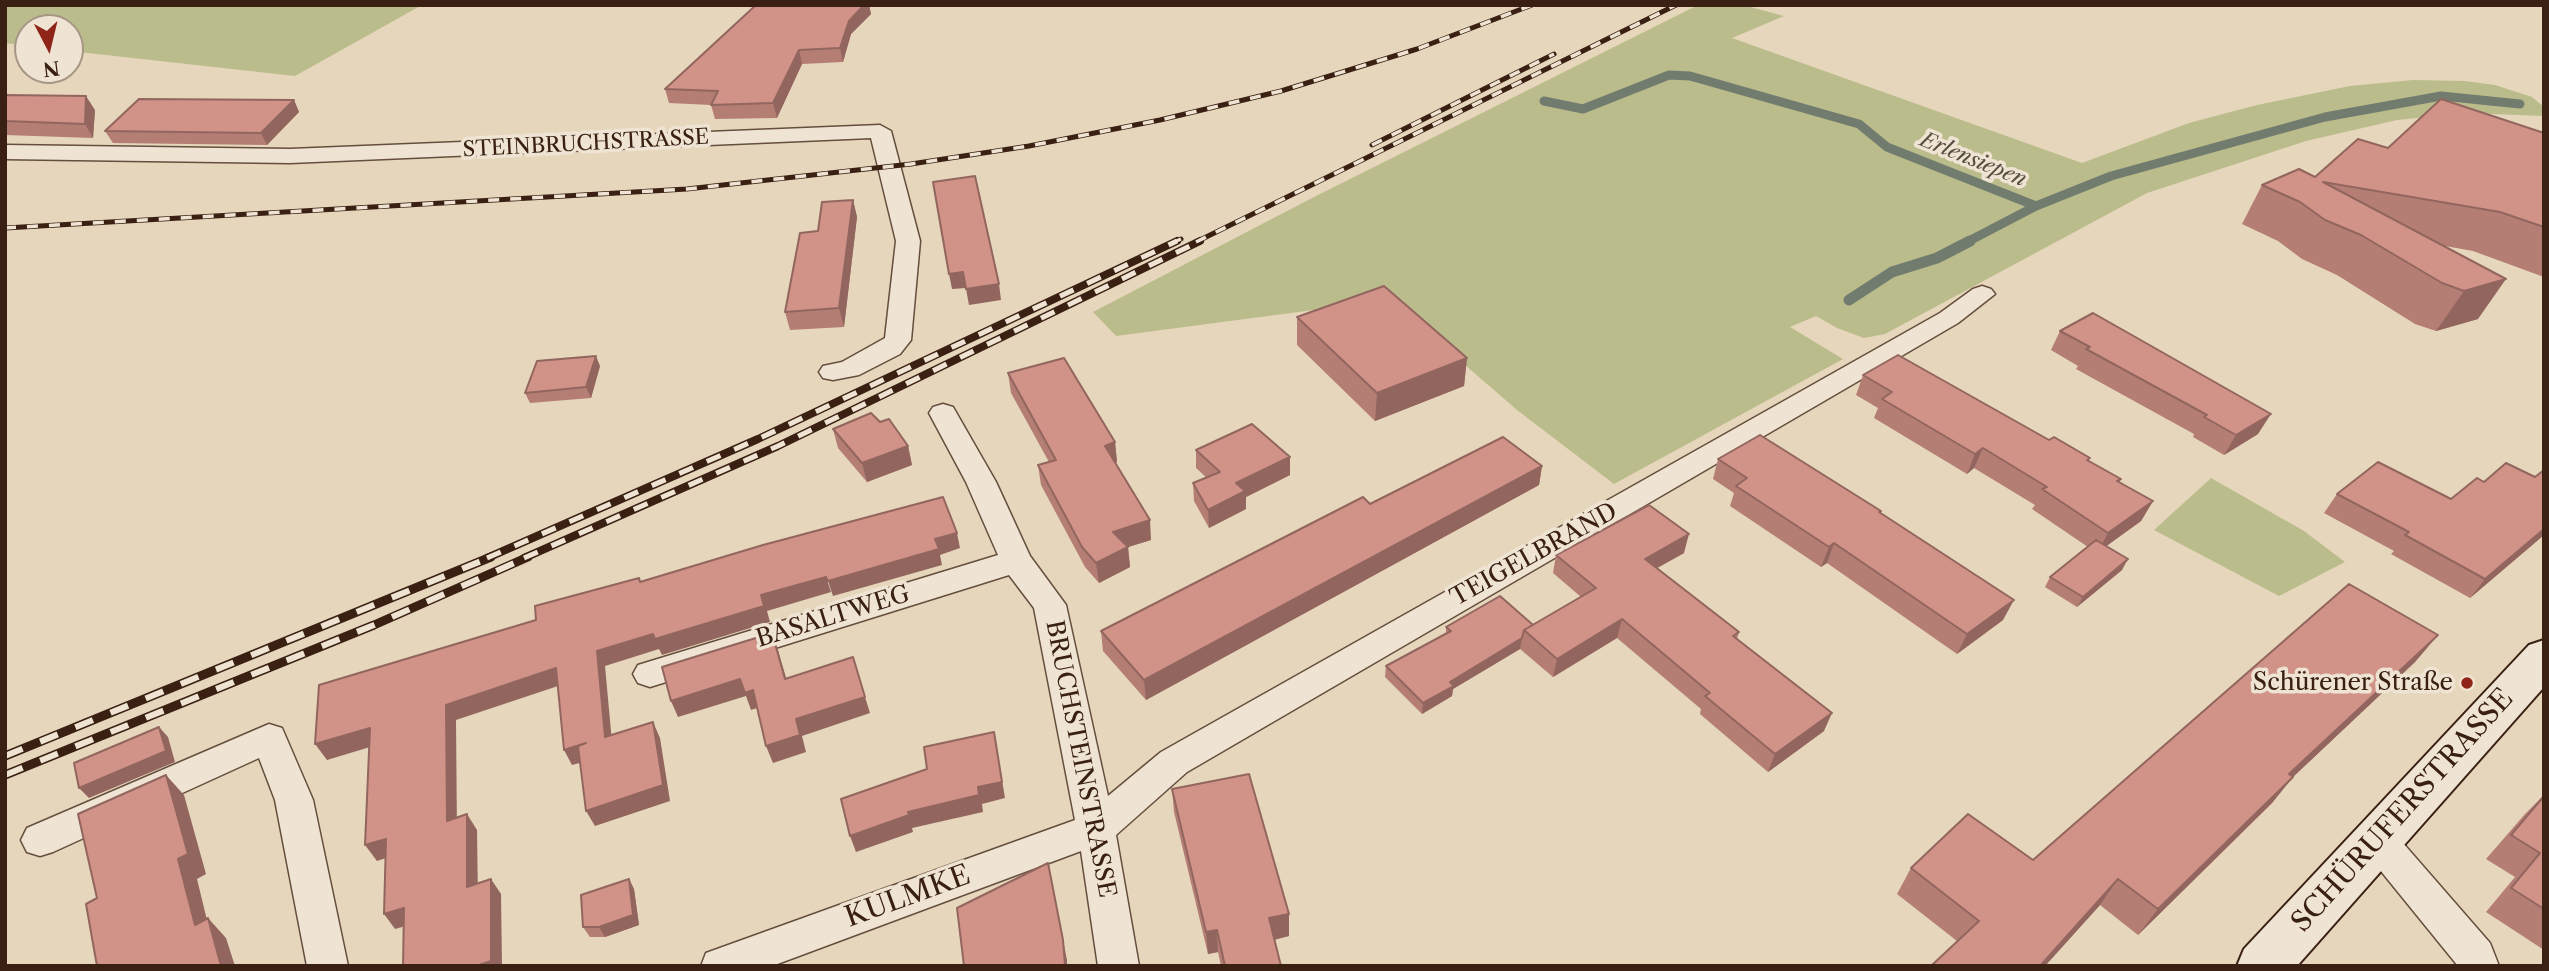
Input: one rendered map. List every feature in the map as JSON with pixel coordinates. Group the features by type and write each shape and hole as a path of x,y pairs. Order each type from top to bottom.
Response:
{"main road":[{"name":"SCHÜRUFERSTRASSE","path":"2263,966 2376,838 2544,657"}],"street":[{"name":"STEINBRUCHSTRASSE","path":"5,152 290,156 880,131 908,241 906,284 898,340 891,348 849,369 833,372"},
{"name":"TEIGELBRAND","path":"1096,829 1174,762 1949,318 1982,294"},
{"name":"BRUCHSTEINSTRASSE","path":"943,413 981,482 1016,561 1049,604 1096,829 1119,966"},
{"name":"BASALTWEG","path":"650,674 1016,561"},
{"path":"40,840 269,738 294,800 328,966"},
{"name":"KULMKE","path":"721,966 1096,829"},
{"path":"2376,838 2476,956 2479,966"}],"green space":[{"path":"5,5 422,5 295,76 84,53 84,14 14,14 14,44 5,43"},
{"path":"1698,5 1743,5 1784,16 1732,38 2082,163 2189,123 2257,105 2350,86 2413,80 2465,81 2495,85 2532,97 2544,107 2544,116 2466,113 2397,120 2306,141 2147,193 1885,334 1864,338 1837,328 1816,316 1790,327 1843,359 1614,484 1517,410 1390,300 1116,336 1093,312 1314,197"},
{"path":"2211,478 2304,531 2345,562 2279,596 2154,530"}],"building":[{"path":"756,5 864,5 849,21 840,48 799,50 773,103 711,105 718,91 665,89"},
{"path":"5,95 86,96 85,124 5,121"},
{"path":"139,99 294,100 261,133 105,131"},
{"path":"2441,99 2544,133 2544,227 2500,212 2323,182 2506,279 2464,291 2442,283 2361,235 2325,220 2300,202 2262,185 2299,169 2315,177 2358,139 2388,148"},
{"path":"975,176 999,284 966,289 963,272 949,274 933,182"},
{"path":"853,200 839,308 785,312 800,233 818,231 822,202"},
{"path":"1384,286 1467,358 1377,393 1297,317"},
{"path":"2093,313 2271,414 2236,435 2204,417 2207,415 2086,349 2090,347 2060,331"},
{"path":"1898,355 2049,440 2054,437 2121,479 2117,481 2153,501 2108,533 2042,489 2047,487 1983,448 1975,454 1882,399 1892,392 1863,375"},
{"path":"596,356 586,387 525,393 537,361"},
{"path":"1064,358 1115,442 1105,446 1150,520 1113,532 1128,547 1096,563 1082,547 1038,465 1056,460 1008,373"},
{"path":"871,413 880,422 889,419 908,446 862,463 833,429"},
{"path":"1252,424 1290,457 1236,483 1245,491 1208,510 1193,483 1220,472 1196,450"},
{"path":"1760,435 1881,511 1879,512 2014,600 1967,634 1834,543 1829,547 1736,486 1747,478 1718,459"},
{"path":"1503,437 1542,466 1144,680 1101,631 1363,497 1370,504"},
{"path":"2378,462 2451,499 2477,478 2484,482 2506,463 2535,477 2544,470 2544,529 2485,579 2405,535 2409,532 2337,494"},
{"path":"943,497 957,533 935,539 939,549 828,581 826,577 761,595 764,606 655,639 653,634 597,651 605,737 653,722 663,785 586,811 578,746 586,743 564,750 556,668 446,705 447,821 467,814 467,887 491,879 491,961 476,966 403,966 404,908 384,914 386,839 365,845 370,728 315,744 319,685 536,620 535,606 639,578 640,582 763,545"},
{"path":"1649,505 1689,534 1645,559 1739,632 1733,636 1832,713 1775,754 1705,696 1710,693 1622,619 1557,659 1524,630 1596,588 1556,555"},
{"path":"2096,540 2128,559 2083,597 2050,577"},
{"path":"2349,584 2438,635 2289,774 2293,777 2158,909 2118,879 2040,966 1931,966 1979,921 1911,868 1968,814 2033,860"},
{"path":"1500,596 1533,625 1524,630 1522,638 1450,682 1454,686 1423,703 1386,666 1451,631 1446,627"},
{"path":"772,633 785,679 853,657 865,697 796,719 800,735 766,746 753,690 745,693 740,679 671,701 662,667"},
{"path":"159,727 166,751 79,788 74,763"},
{"path":"994,732 1002,782 978,787 979,795 908,812 909,815 850,836 841,799 927,769 924,747"},
{"path":"1249,774 1289,914 1269,918 1281,966 1225,966 1217,930 1206,932 1172,789"},
{"path":"166,775 188,854 178,859 195,925 208,918 221,966 97,966 86,904 97,898 78,814"},
{"path":"2544,796 2544,909 2511,888 2540,853 2511,835"},
{"path":"1048,863 1063,940 1065,966 964,966 957,908"},
{"path":"629,879 633,915 599,927 583,927 581,895"}],"waterway":[{"name":"Erlensiepen","path":"1544,101 1583,109 1669,75 1690,76 1859,124 1887,147 2036,206"},
{"name":"Erlensiepen","path":"2036,206 2111,176 2325,117 2441,96 2520,104"},
{"path":"1967,242 2036,206"},
{"path":"1849,300 1892,272 1937,258 1970,241"}],"railway":[{"path":"5,228 687,189 911,164 1029,146 1160,120 1281,91 1417,49 1532,5"},
{"path":"1196,242 1676,5"},
{"path":"1372,145 1554,54"},
{"path":"1174,242 1181,239"},
{"path":"487,558 758,439 1177,241"},
{"path":"524,558 778,446 1200,241"},
{"path":"5,756 491,557"},
{"path":"5,775 374,625 528,557"}],"place":[{"name":"Schürener Straße","path":"2467,683"}]}
